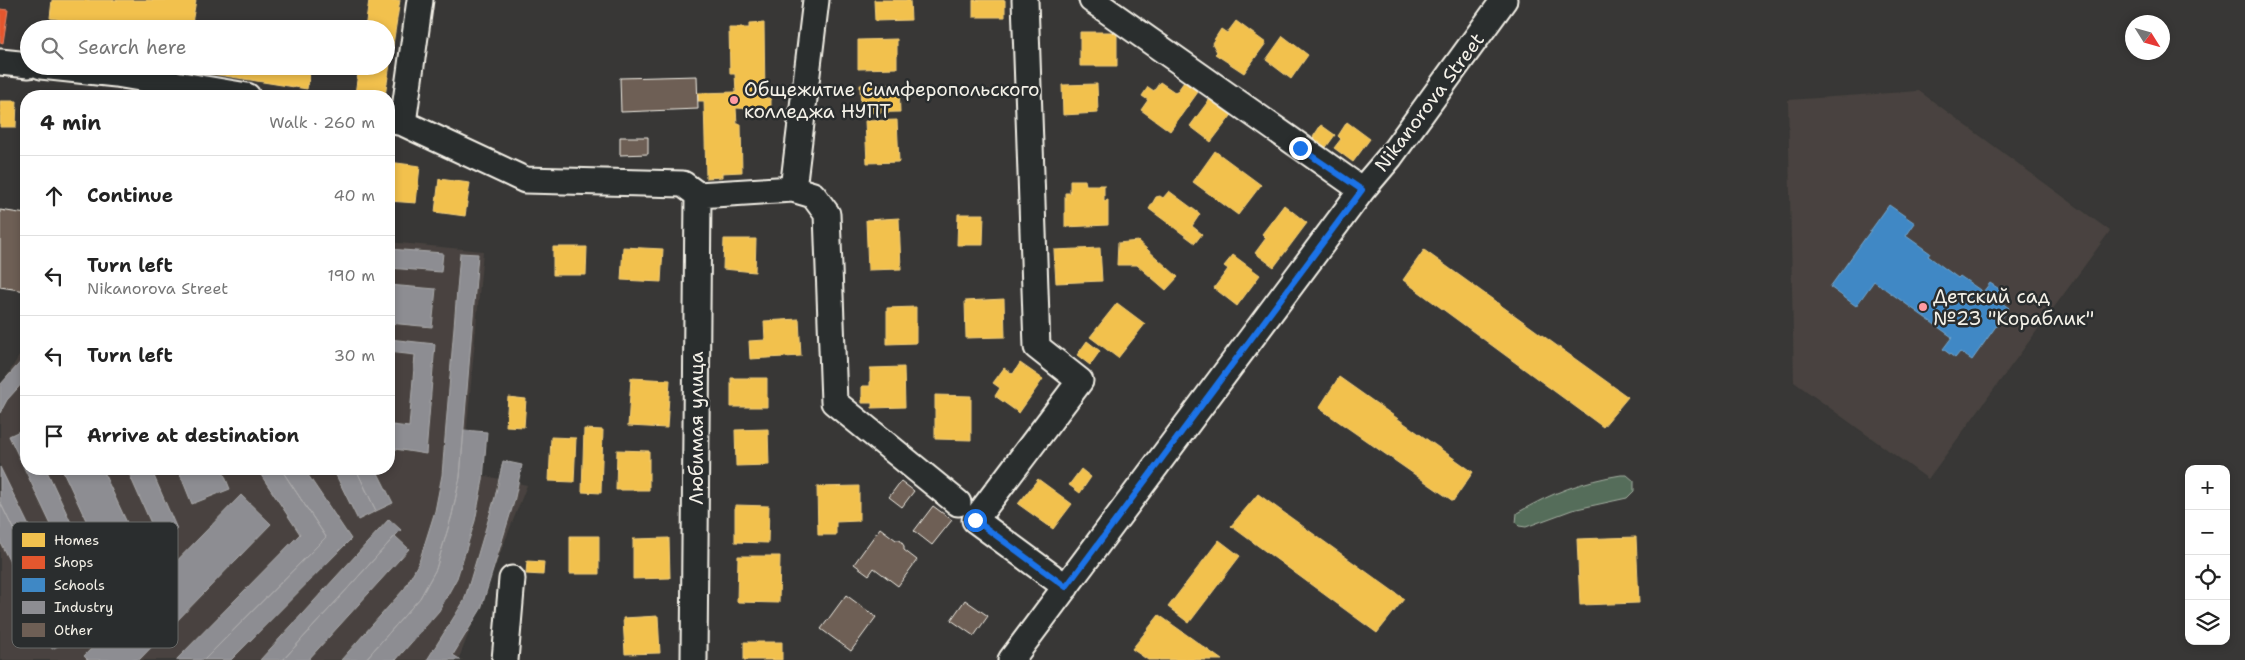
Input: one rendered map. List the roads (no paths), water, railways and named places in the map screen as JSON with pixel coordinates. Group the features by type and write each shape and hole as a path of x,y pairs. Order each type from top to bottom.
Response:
{"street":[{"path":"420,0 396,122 525,180 683,184 698,195 793,189 813,195 827,214 834,402 958,503"},
{"path":"793,189 816,0"},
{"path":"1025,0 1037,347 1080,381 975,520 1066,587"},
{"path":"1092,0 1362,190"},
{"name":"Nikanorova Street","path":"1012,660 1362,190 1390,157 1504,0"},
{"path":"0,62 20,64"},
{"path":"122,75 211,90"},
{"name":"Любимая улица","path":"694,660 698,195"},
{"path":"505,660 512,579"}],"place":[{"name":"Общежитие Симферопольского колледжа НУПТ","path":"734,100"},
{"name":"Детский сад №23 \"Кораблик\"","path":"1923,307"}]}
